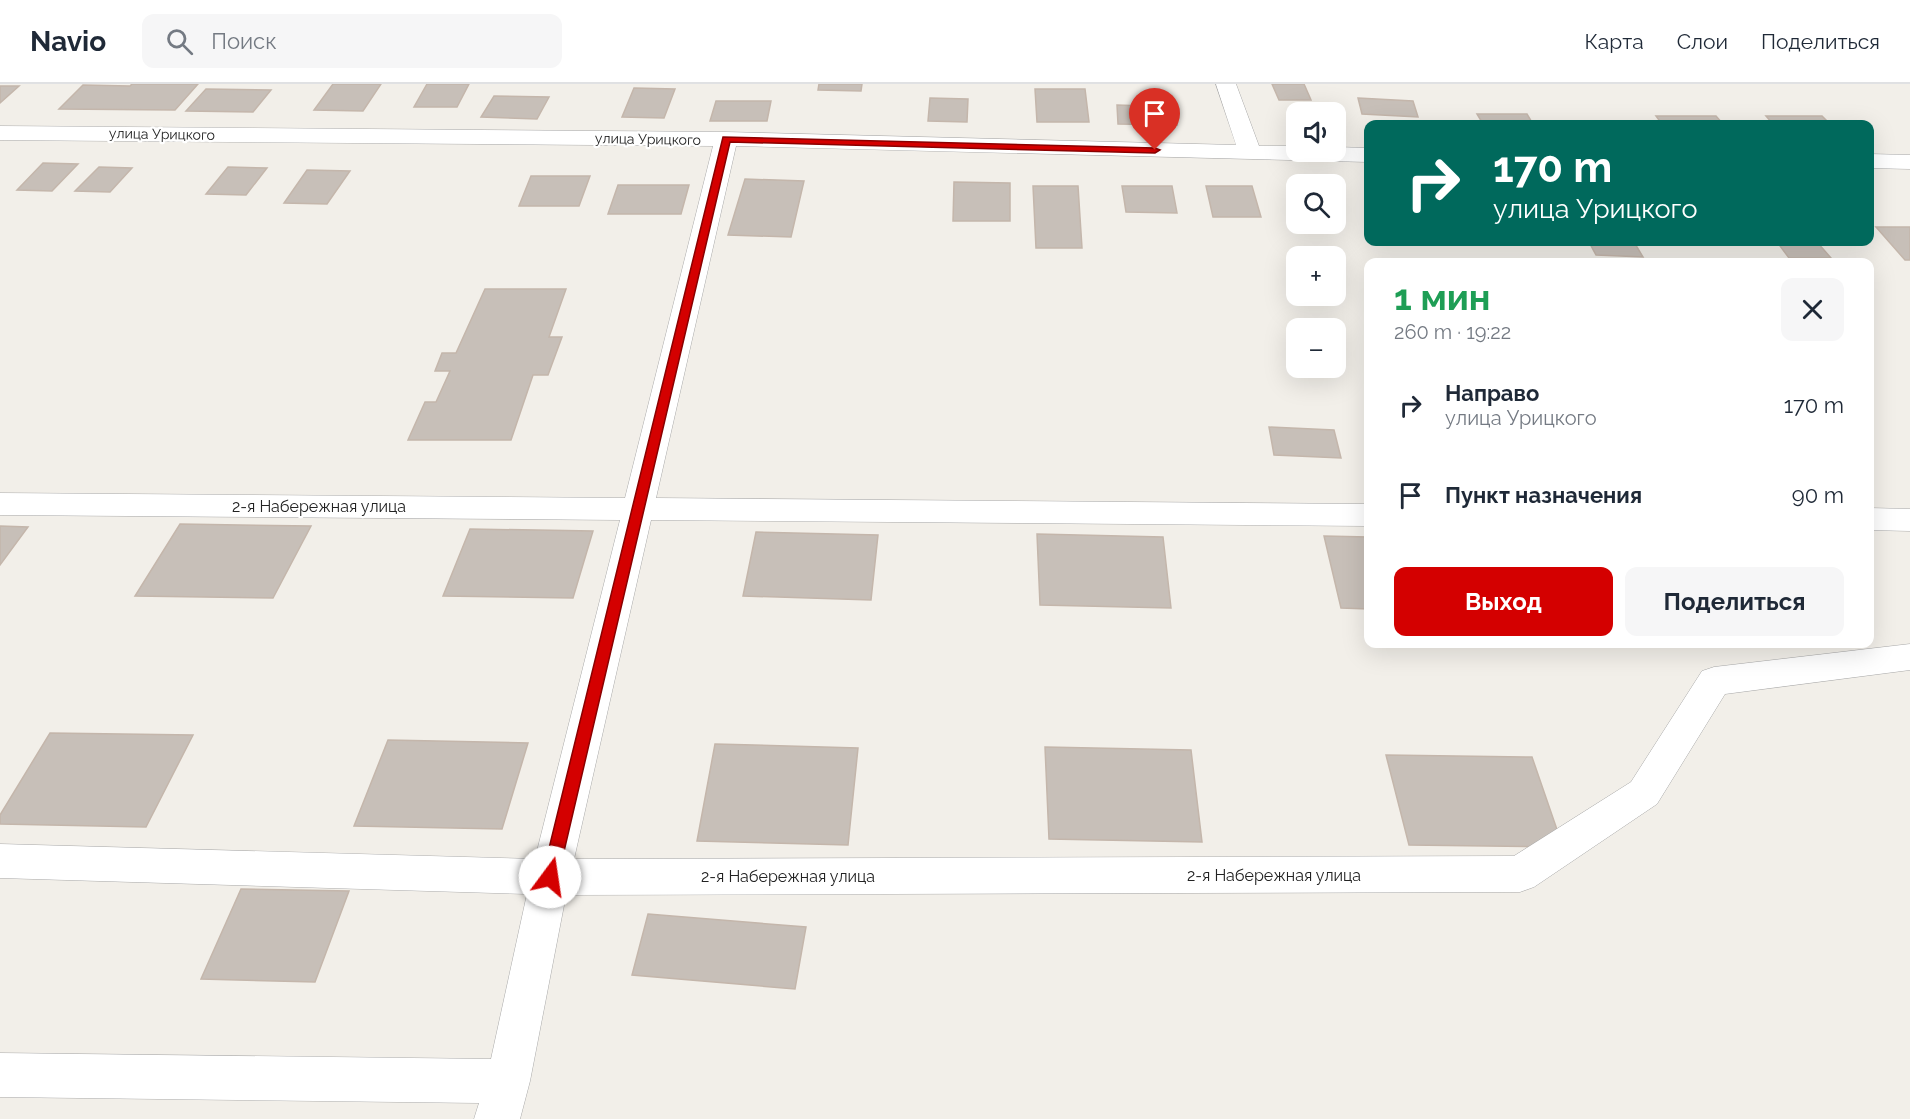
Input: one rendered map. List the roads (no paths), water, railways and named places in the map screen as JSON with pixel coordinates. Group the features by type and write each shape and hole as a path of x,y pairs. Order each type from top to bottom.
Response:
{"street":[{"path":"1226,84 1250,153"},
{"name":"улица Урицкого","path":"0,133 726,139 1364,154"},
{"path":"0,1075 503,1100 550,877 726,139"},
{"path":"1874,161 1910,162"},
{"name":"2-я Набережная улица","path":"0,504 1364,515"},
{"path":"1874,519 1910,520"},
{"name":"2-я Набережная улица","path":"0,861 550,877 1520,874 1644,792 1714,681 1910,657"}]}
